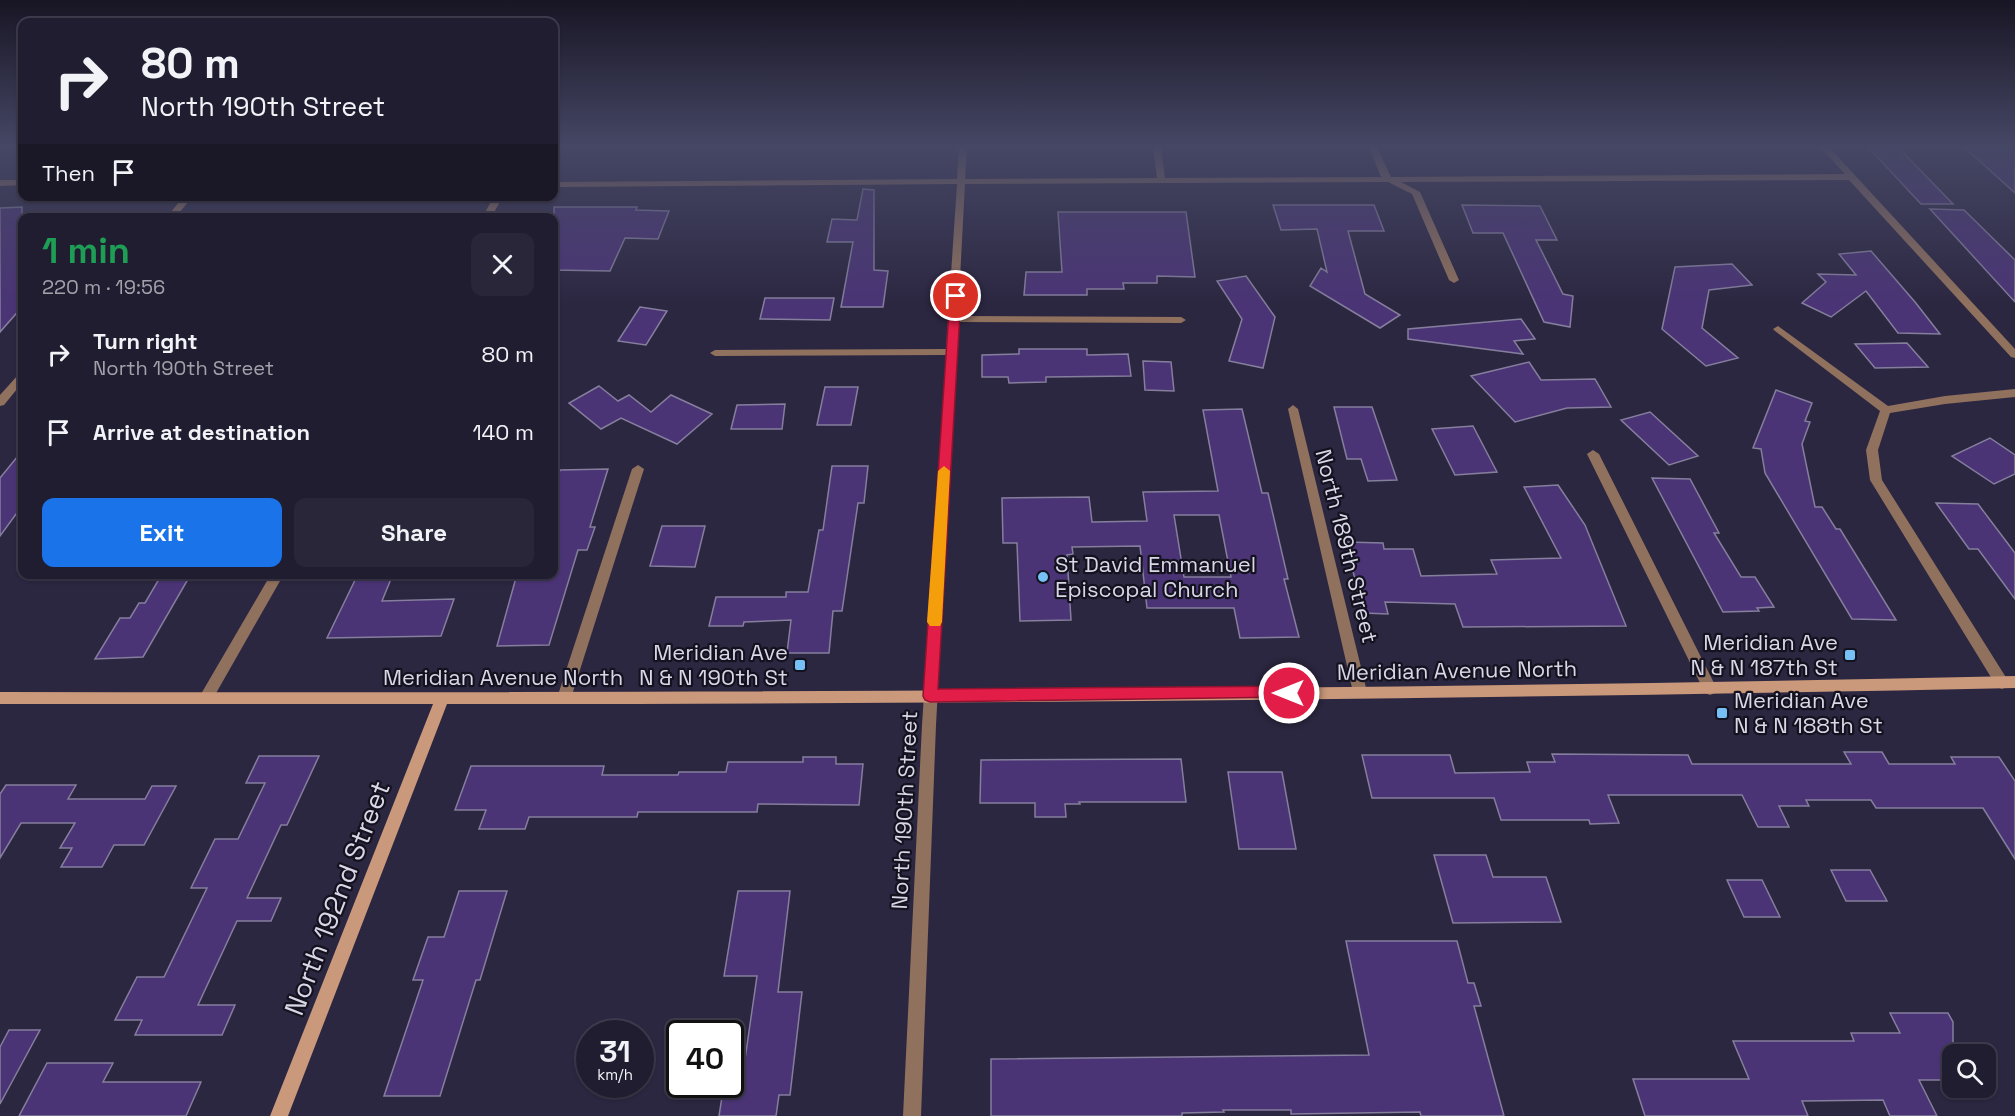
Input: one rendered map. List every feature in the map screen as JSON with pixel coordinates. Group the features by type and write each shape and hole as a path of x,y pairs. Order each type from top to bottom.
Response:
{"street":[{"name":"North 190th Street","path":"912,1116 930,696 960,199"},
{"path":"1419,199 1454,280"},
{"path":"1872,199 2015,355"},
{"path":"174,213 185,201"},
{"path":"954,320 1181,320"},
{"path":"1778,328 1886,410 1945,400 2015,393"},
{"path":"716,353 951,352"},
{"path":"0,402 18,382"},
{"name":"North 189th Street","path":"1293,409 1360,692"},
{"path":"1886,410 1872,450 1876,480 2009,682"},
{"path":"1593,454 1710,689"},
{"path":"564,698 638,469"},
{"path":"206,698 275,579"},
{"name":"Meridian Avenue North","path":"0,698 442,699 930,696 1710,689 2009,682"},
{"name":"North 192nd Street","path":"279,1116 442,699"}],"building":[{"path":"861,199 874,199 874,270 888,271 883,307 841,307 853,242 827,242 832,219 857,220"},
{"path":"1916,199 1948,199 1953,204 1921,204"},
{"path":"1273,205 1374,205 1384,231 1348,231 1365,294 1400,315 1380,328 1310,286 1321,268 1327,272 1317,229 1281,230"},
{"path":"1462,205 1540,206 1557,240 1536,240 1563,294 1573,296 1570,327 1544,322 1503,233 1473,233"},
{"path":"22,207 22,213 18,213 18,312 0,332 0,208"},
{"path":"554,207 637,207 636,210 669,211 658,239 625,238 610,271 558,270 558,213 554,213"},
{"path":"1930,209 1964,210 2015,260 2015,302"},
{"path":"1058,212 1186,212 1195,277 1157,276 1157,283 1123,283 1124,289 1087,289 1087,295 1024,295 1026,272 1062,272"},
{"path":"1871,251 1940,334 1898,333 1866,291 1831,317 1802,303 1826,282 1818,274 1856,275 1839,254"},
{"path":"1732,264 1752,285 1709,290 1702,328 1738,358 1706,366 1662,329 1675,267"},
{"path":"1246,276 1275,317 1263,368 1229,361 1242,319 1217,281"},
{"path":"765,298 834,298 830,320 760,319"},
{"path":"640,307 667,311 646,345 618,341"},
{"path":"1521,319 1535,339 1514,341 1523,354 1408,339 1408,329"},
{"path":"1907,343 1928,367 1875,368 1855,344"},
{"path":"1019,349 1087,349 1087,355 1128,354 1131,376 1046,377 1046,382 1009,383 1008,377 982,377 982,355 1019,354"},
{"path":"1143,361 1171,362 1174,391 1145,390"},
{"path":"1529,362 1541,380 1595,379 1611,407 1567,408 1515,422 1471,376"},
{"path":"599,386 618,401 629,395 651,412 671,395 712,414 677,444 621,418 601,429 569,403"},
{"path":"825,387 858,387 851,425 817,425"},
{"path":"1776,390 1812,403 1805,421 1810,422 1802,444 1815,507 1822,507 1836,529 1840,529 1896,620 1852,619 1765,473 1761,449 1753,448"},
{"path":"785,404 782,429 731,429 737,405"},
{"path":"1334,407 1372,407 1397,480 1368,481 1361,459 1347,459"},
{"path":"1242,409 1262,493 1268,493 1288,579 1284,579 1299,637 1240,638 1234,608 1147,608 1140,546 1072,547 1073,554 1067,555 1071,620 1020,621 1017,543 1003,543 1002,498 1089,497 1092,522 1147,521 1143,492 1218,491 1203,410","holes":["1174,515 1219,515 1231,577 1184,577"]},
{"path":"1650,412 1698,456 1669,465 1621,420"},
{"path":"1473,426 1497,472 1455,475 1432,429"},
{"path":"1990,438 2015,455 2015,474 1994,484 1952,456"},
{"path":"18,456 18,511 0,536 0,478"},
{"path":"832,466 868,466 864,503 858,503 842,611 833,611 829,653 787,653 791,620 744,622 743,626 709,626 716,597 786,597 786,592 808,592 819,530 823,530"},
{"path":"608,469 590,527 595,527 587,550 578,550 549,645 497,646 516,579 558,579 558,476 560,470"},
{"path":"1652,478 1690,479 1719,533 1714,533 1741,577 1755,577 1774,607 1757,608 1759,611 1723,612"},
{"path":"1558,485 1585,525 1626,626 1463,627 1455,604 1385,602 1388,614 1363,613 1346,542 1383,543 1384,549 1413,549 1421,576 1497,574 1491,560 1561,558 1524,487"},
{"path":"1936,503 1978,504 2015,553 2015,599 1978,549 1969,549"},
{"path":"662,526 705,526 695,567 650,566"},
{"path":"159,579 188,579 143,657 95,659 120,618 130,618 139,603 145,603"},
{"path":"356,579 391,579 382,601 454,599 441,636 327,638"},
{"path":"1844,752 1882,752 1889,764 1955,764 1951,757 1999,757 2015,781 2015,859 1983,808 1876,808 1871,800 1806,800 1809,806 1779,806 1789,827 1758,827 1742,795 1608,795 1619,823 1590,824 1589,820 1501,820 1494,798 1372,798 1362,755 1450,755 1455,773 1530,772 1527,762 1555,762 1552,754 1688,755 1692,764 1851,764"},
{"path":"259,756 319,756 287,825 281,825 247,898 281,898 271,921 237,921 198,1005 235,1005 222,1035 135,1035 142,1020 115,1020 137,977 164,977 207,888 191,888 215,839 238,839 265,783 246,783"},
{"path":"803,757 836,757 836,764 863,764 859,805 758,804 757,812 638,812 637,817 529,817 525,829 479,829 486,810 455,810 471,766 604,766 602,775 678,775 679,772 726,772 728,762 803,762"},
{"path":"1181,759 1186,802 1079,802 1080,804 1065,804 1066,817 1035,817 1035,803 980,803 981,760"},
{"path":"1228,772 1282,772 1296,849 1239,849"},
{"path":"6,785 76,785 68,799 145,799 152,786 176,786 144,845 114,845 102,867 61,867 72,848 60,848 75,823 21,823 0,858 0,794"},
{"path":"1434,855 1486,855 1493,877 1546,877 1561,922 1453,923"},
{"path":"1831,870 1870,870 1887,901 1846,901"},
{"path":"1727,880 1762,880 1780,917 1744,917"},
{"path":"459,891 507,891 480,980 476,980 440,1096 384,1096 423,980 413,980 428,937 444,937"},
{"path":"738,891 790,891 778,992 802,992 790,1095 779,1095 776,1116 719,1116 722,1098 744,1098 744,1066 757,976 724,976"},
{"path":"1346,941 1457,941 1468,983 1474,983 1481,1006 1474,1006 1504,1116 1421,1116 1420,1112 1291,1114 1291,1110 1223,1110 1224,1112 1182,1113 1182,1116 991,1116 991,1059 1369,1055"},
{"path":"1890,1013 1948,1013 1953,1022 1953,1044 1942,1044 1942,1080 1919,1080 1937,1116 1890,1116 1883,1100 1802,1101 1808,1116 1645,1116 1633,1079 1749,1079 1733,1041 1854,1041 1851,1033 1900,1033"},
{"path":"9,1030 40,1030 0,1104 0,1047"},
{"path":"47,1063 113,1063 103,1082 201,1082 186,1116 19,1116"}],"slow traffic":[{"path":"935,622 944,471"}],"place":[{"name":"St David Emmanuel Episcopal Church","path":"1043,577"},
{"name":"Meridian Ave N & N 187th St","path":"1850,655"},
{"name":"Meridian Ave N & N 190th St","path":"800,665"},
{"name":"Meridian Ave N & N 188th St","path":"1722,713"}],"route":[{"path":"956,296 930,696 1289,693"}]}
